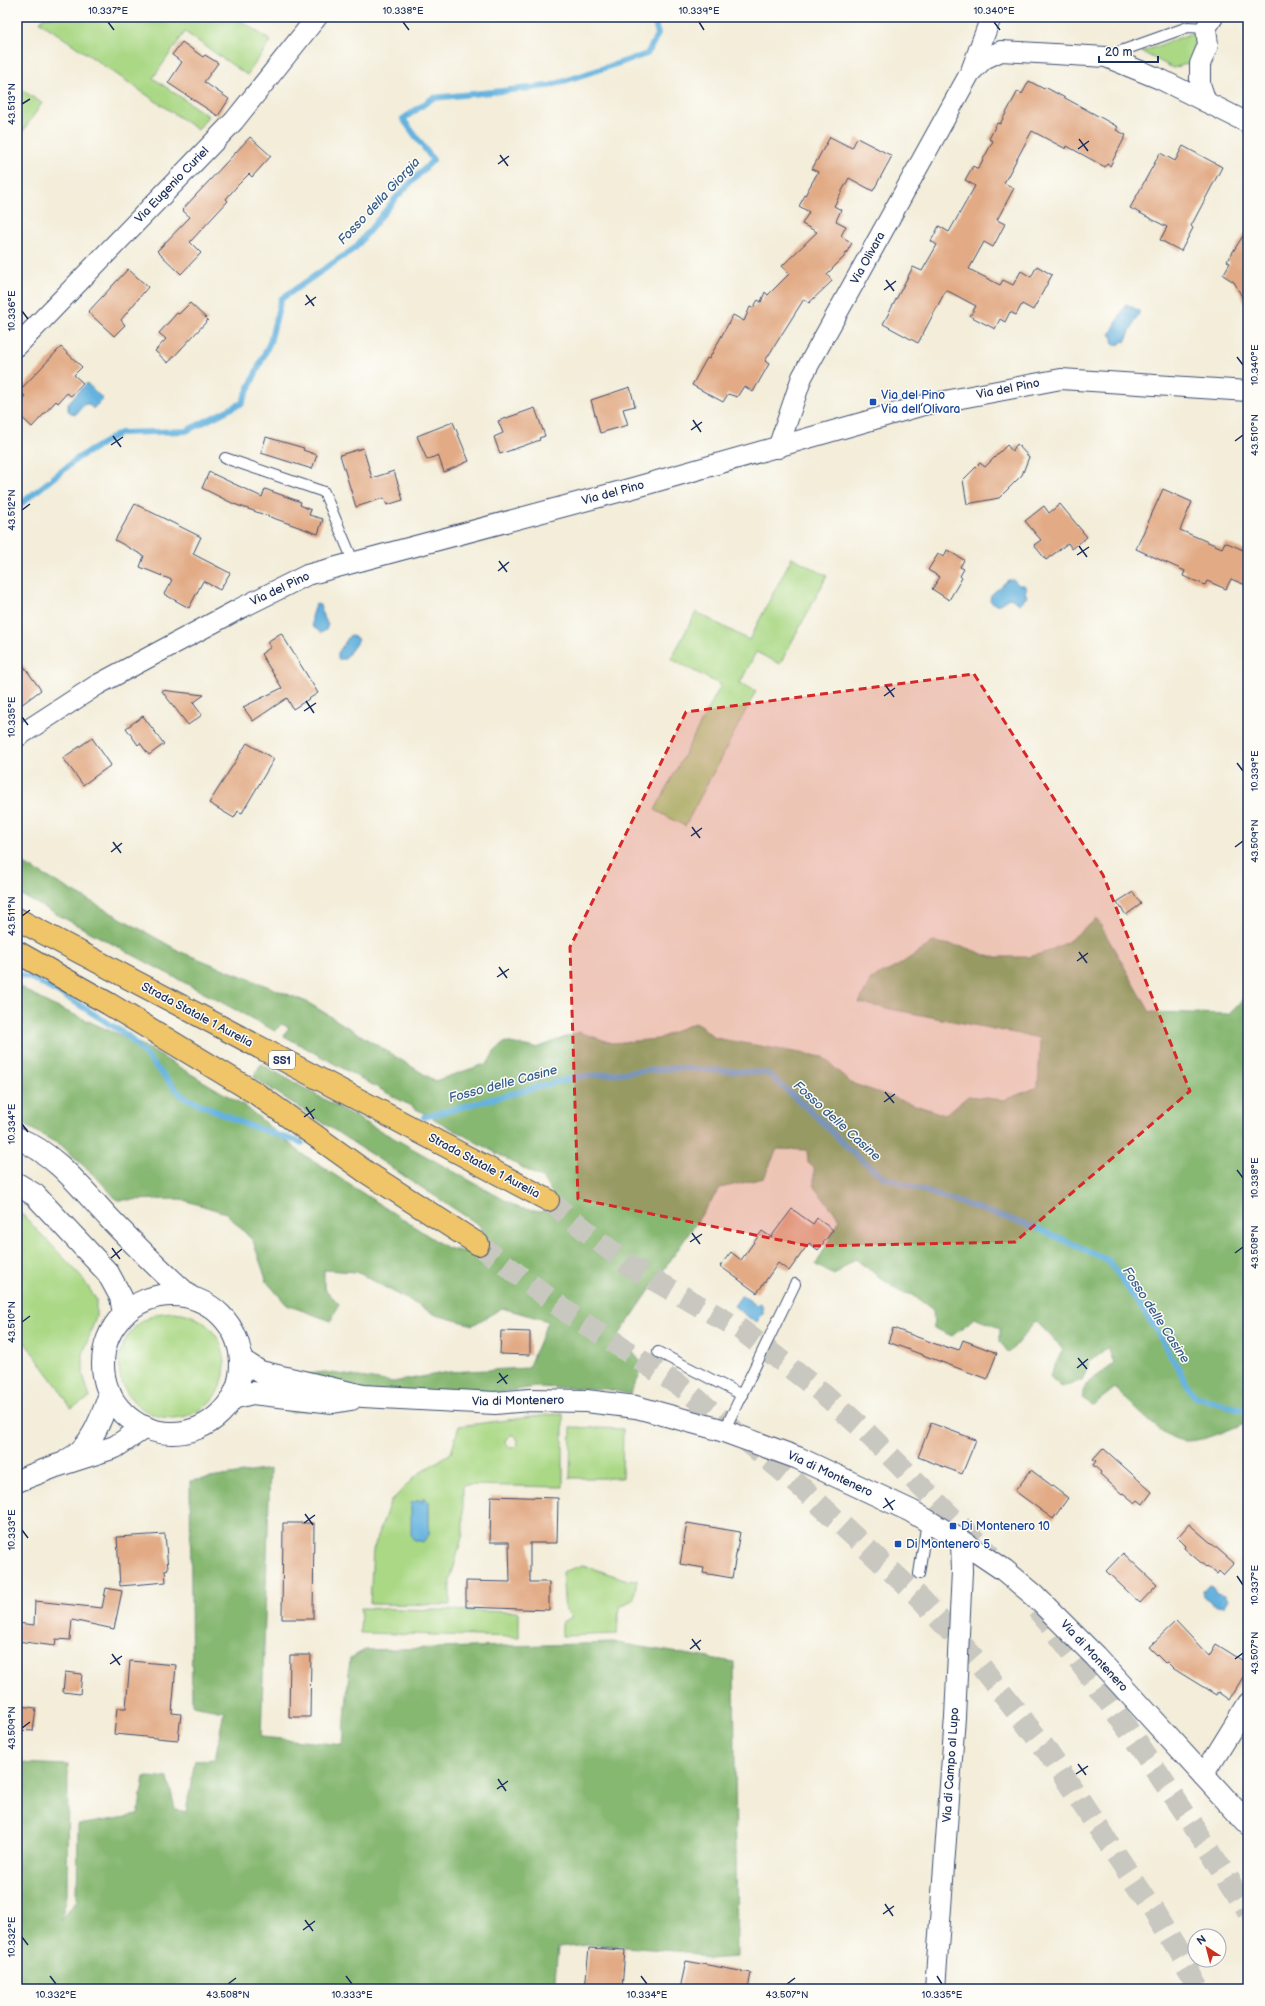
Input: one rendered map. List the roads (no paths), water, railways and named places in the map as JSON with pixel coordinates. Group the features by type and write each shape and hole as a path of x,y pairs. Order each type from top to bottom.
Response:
{"highway":[{"name":"Strada Statale 1 Aurelia","path":"17,919 548,1200"},
{"path":"20,955 109,1004 248,1088 366,1172 478,1244"}],"street":[{"name":"Via Eugenio Curiel","path":"17,346 234,121 317,17"},
{"name":"Via Olivara","path":"778,448 802,377 970,73 991,17"},
{"path":"1206,102 1200,84 1200,64 1208,45 1210,22"},
{"name":"Via Olivara","path":"970,73 984,59 1001,51 1106,57 1160,79 1248,122"},
{"path":"1160,79 1190,71 1200,64"},
{"name":"Via del Pino","path":"17,737 98,685 239,608 307,575 778,448 924,405 1061,379 1248,391"},
{"path":"17,1138 34,1146 72,1176 159,1269 190,1297"},
{"path":"17,1184 35,1195 108,1273 121,1297 124,1314"},
{"path":"172,1295 190,1297 206,1304 220,1314 227,1323 238,1343 241,1360 237,1386 232,1398 223,1410 200,1426 187,1431 158,1431 145,1427 131,1419 119,1408 110,1394 104,1378 104,1355 106,1343 113,1328 124,1314 138,1304 155,1297 172,1295"},
{"name":"Via di Montenero","path":"241,1360 260,1372 363,1396 495,1403 530,1400 586,1401 636,1407 724,1431 798,1458 911,1511 1004,1570 1056,1615 1248,1824"},
{"name":"Via di Montenero","path":"232,1398 252,1393 259,1393 294,1399 333,1402 363,1396"},
{"path":"56,1466 73,1458 95,1431 110,1394"},
{"path":"17,1481 56,1466 115,1448 145,1427"},
{"name":"Via di Campo al Lupo","path":"935,1989 955,1716 962,1571 960,1541"},
{"path":"1203,1776 1248,1703"}],"lane":[{"path":"1106,57 1188,28 1210,22"},
{"path":"225,458 324,492 354,563"},
{"path":"724,1431 795,1284"},
{"path":"658,1352 742,1395"},
{"path":"919,1574 926,1521"}],"water":[{"path":"1126,304 1140,311 1125,342 1122,341 1120,344 1116,345 1112,342 1113,337 1110,335"},
{"path":"87,383 103,399 93,409 89,404 85,404 75,415 68,411 68,403"},
{"path":"1008,580 1014,580 1019,585 1024,585 1027,589 1025,591 1027,597 1020,604 1010,598 997,605 993,603 990,600 991,595"},
{"path":"316,604 320,605 323,616 328,624 326,630 321,633 312,626 312,617"},
{"path":"350,635 358,639 357,642 345,659 338,659 338,653"},
{"path":"742,1295 756,1305 760,1303 763,1306 762,1310 764,1312 756,1323 734,1306"},
{"path":"423,1497 429,1502 429,1535 423,1542 413,1539 411,1534 411,1503 420,1500 422,1503"},
{"path":"1209,1586 1213,1587 1217,1592 1225,1594 1228,1600 1224,1607 1217,1606 1204,1597 1203,1591"}],"waterway":[{"name":"Fosso della Giorgia","path":"17,510 18,506 78,458 120,433 186,431 242,403 270,342 281,299 355,248 396,198 433,160 403,119 433,98 549,86 647,54 658,34 653,17"},
{"name":"Fosso delle Casine","path":"17,974 33,979 78,1004 128,1036 182,1096 245,1124 302,1143"},
{"name":"Fosso delle Casine","path":"424,1117 576,1077 675,1068 767,1073 816,1116 852,1152 883,1177 1039,1229 1108,1260 1152,1323 1194,1396 1248,1411"}],"tunnel":[{"path":"548,1200 631,1267 740,1329 824,1394 863,1429 991,1556"},
{"path":"478,1244 567,1312 686,1390 800,1486 922,1600 975,1659 1045,1748 1153,1910 1200,1989"},
{"path":"1037,1609 1083,1667 1127,1728 1226,1876 1248,1912"}],"place":[{"name":"Via del Pino Via dell’Olivara","path":"873,402"},
{"name":"Di Montenero 10","path":"953,1526"},
{"name":"Di Montenero 5","path":"898,1544"}]}
